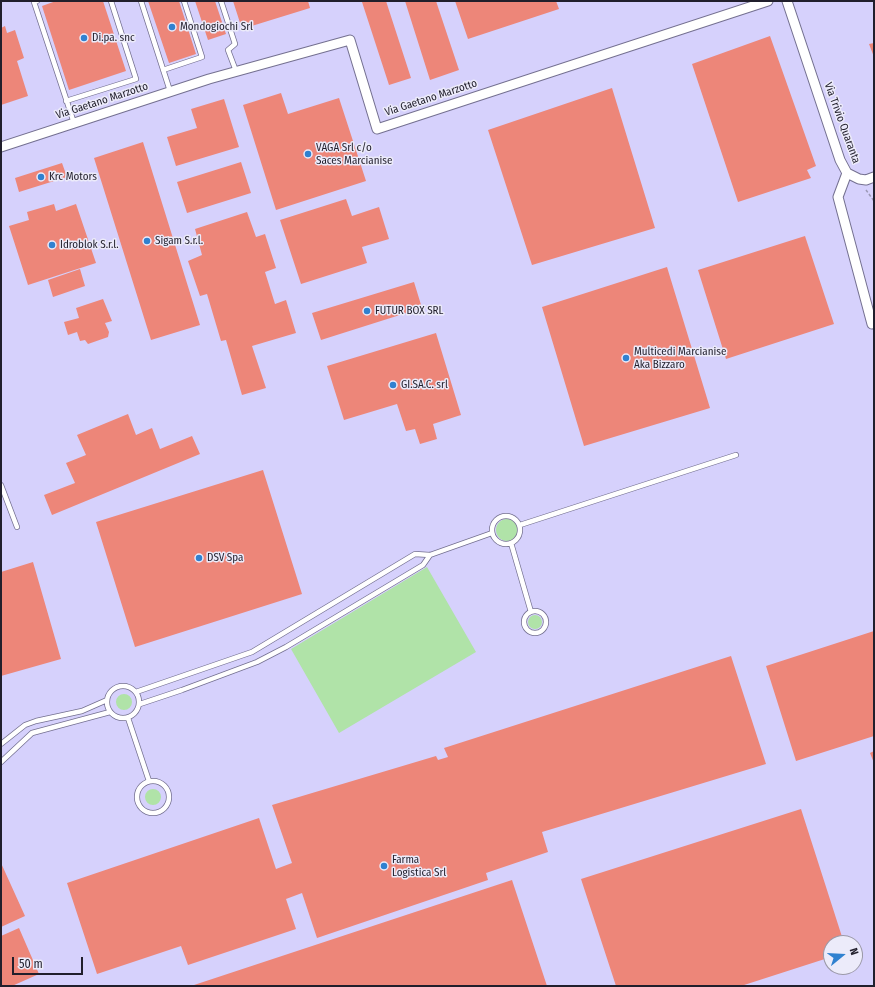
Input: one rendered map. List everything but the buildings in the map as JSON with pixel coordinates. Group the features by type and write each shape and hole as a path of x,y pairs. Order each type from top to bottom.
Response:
{"street":[{"name":"Via Gaetano Marzotto","path":"1,147 170,91 236,71 350,40 377,128 768,1"},
{"name":"Via Trivio Quaranta","path":"787,1 840,160 847,173 838,197 872,324"},
{"path":"847,173 858,180 866,180 874,177"}],"lane":[{"path":"37,1 34,2 74,123"},
{"path":"66,101 136,79 111,1"},
{"path":"141,1 170,91"},
{"path":"163,70 202,57 184,1"},
{"path":"221,1 235,44 228,50 236,71"},
{"path":"520,525 736,455"},
{"path":"1,485 17,526"},
{"path":"510,516 518,521 520,525 520,534 511,544 498,541 492,533 494,524 500,517 510,516"},
{"path":"136,692 252,652 415,554 430,555 492,533"},
{"path":"511,544 531,612"},
{"path":"140,704 257,662 286,647 423,565 430,555"},
{"path":"538,611 542,613 546,619 544,629 538,632 531,632 528,630 525,624 526,616 531,612 538,611"},
{"path":"122,685 132,688 136,692 140,699 140,704 136,712 128,718 118,717 110,712 107,700 112,690 122,685"},
{"path":"1,744 25,725 36,721 82,711 107,700"},
{"path":"1,762 32,733 110,712"},
{"path":"128,718 149,781"},
{"path":"149,781 159,782 167,788 169,793 170,798 166,808 158,813 146,812 138,804 137,799 140,788 149,781"}],"path":[{"path":"858,180 874,202"}],"shaded area":[{"path":"1,1 874,1 874,986 1,986"}],"green space":[{"path":"507,519 515,522 518,530 515,538 507,541 499,538 496,530 499,522"},
{"path":"427,567 476,652 339,733 291,649"},
{"path":"535,615 540,617 542,622 540,627 535,629 530,627 528,622 530,617"},
{"path":"124,694 131,699 132,702 127,709 124,710 117,705 116,702 121,695"},
{"path":"153,789 160,794 161,797 156,804 153,805 146,800 145,797 150,790"}],"place":[{"name":"Mondogiochi Srl","path":"172,27"},
{"name":"Di.pa. snc","path":"84,38"},
{"name":"VAGA Srl c/o Saces Marcianise","path":"308,154"},
{"name":"Krc Motors","path":"41,177"},
{"name":"Sigam S.r.l.","path":"147,241"},
{"name":"Idroblok S.r.l.","path":"52,245"},
{"name":"FUTUR BOX SRL","path":"367,311"},
{"name":"Multicedi Marcianise Aka Bizzaro","path":"626,358"},
{"name":"GI.SA.C. srl","path":"393,385"},
{"name":"DSV Spa","path":"199,558"},
{"name":"Farma Logistica Srl","path":"384,866"}]}
